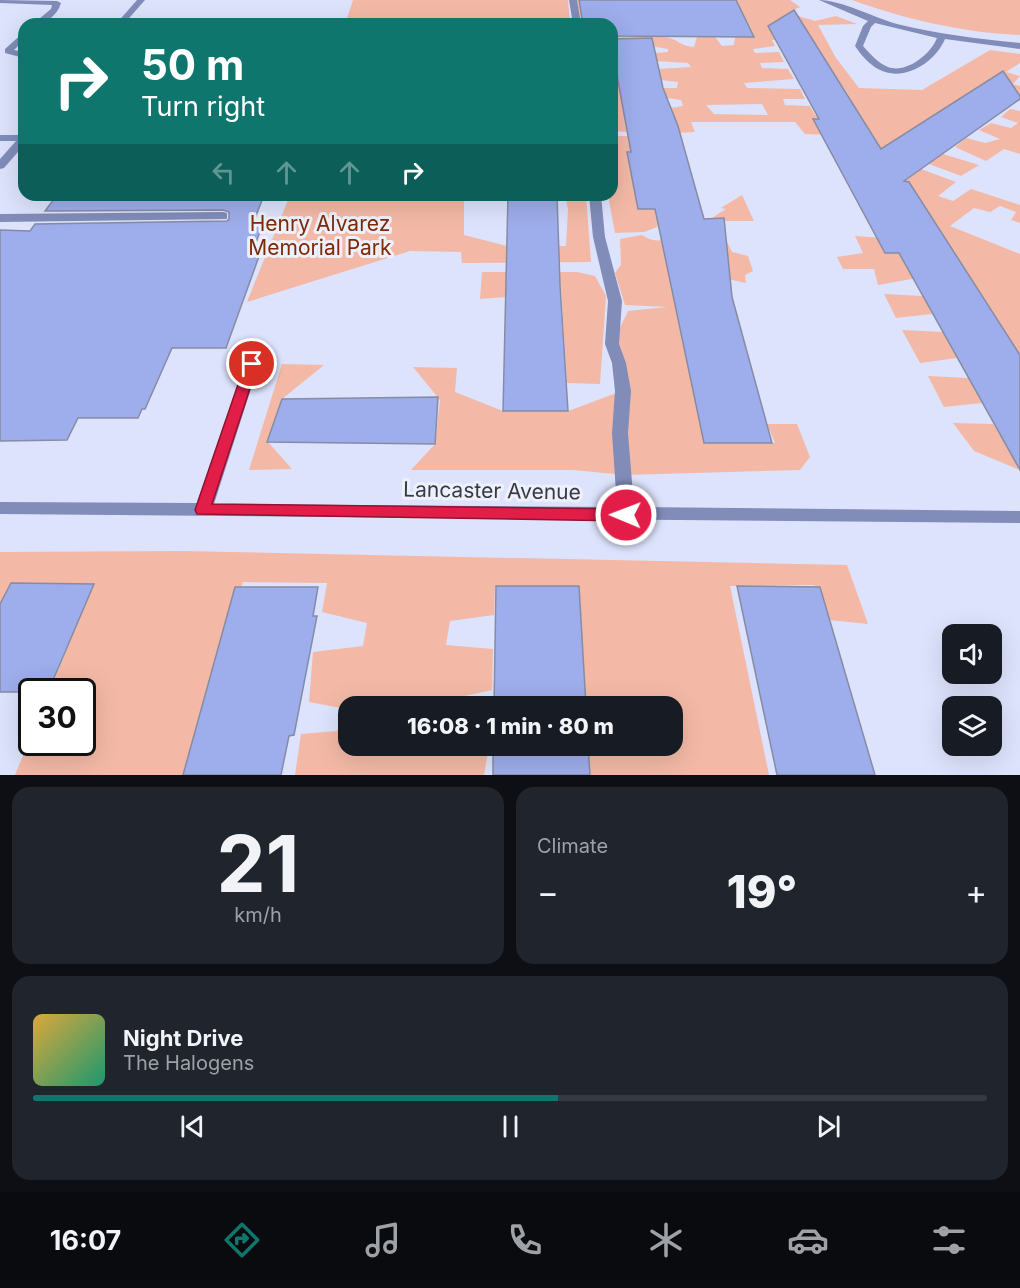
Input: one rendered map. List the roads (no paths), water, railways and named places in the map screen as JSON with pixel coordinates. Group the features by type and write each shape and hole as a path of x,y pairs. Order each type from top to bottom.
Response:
{"street":[{"path":"125,18 141,0"},
{"path":"573,0 576,18"},
{"path":"823,0 875,19 942,35 1020,45"},
{"path":"0,1 57,3 55,10 45,18"},
{"path":"875,19 867,26 859,46 880,66 893,72 912,67 930,54 942,42 942,35"},
{"path":"18,41 9,51 18,53"},
{"path":"0,138 18,139"},
{"path":"0,166 18,146"},
{"path":"596,201 599,237 615,301 612,344 619,363 623,391 621,433 626,515"},
{"path":"0,218 223,216"},
{"path":"203,510 252,364"},
{"name":"Lancaster Avenue","path":"0,508 1020,517"}],"park label":[{"name":"Henry Alvarez Memorial Park","path":"320,236"}]}
